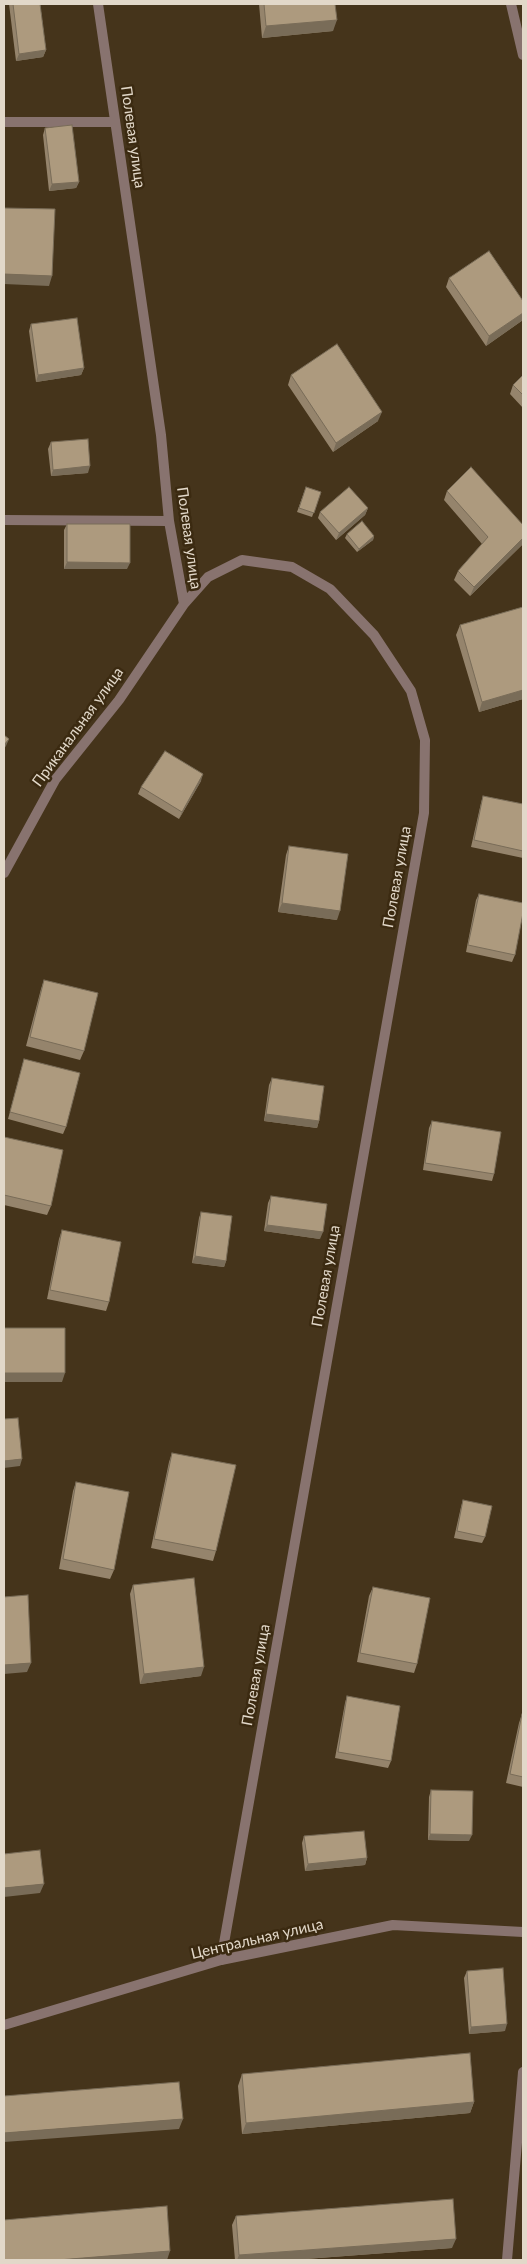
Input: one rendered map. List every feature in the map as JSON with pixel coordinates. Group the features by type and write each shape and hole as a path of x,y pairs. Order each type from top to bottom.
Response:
{"street":[{"name":"Полевая улица","path":"98,4 161,435 169,520 184,604"},
{"path":"511,4 523,55"},
{"path":"4,122 115,122"},
{"path":"4,520 169,520"},
{"name":"Полевая улица","path":"184,604 208,577 242,560 292,567 330,590 374,636 411,691 425,740 422,822 221,1960"},
{"name":"Приканальная улица","path":"4,873 54,780 119,700 184,604"},
{"name":"Центральная улица","path":"4,2025 221,1960 393,1925 523,1932"},
{"path":"507,2260 523,2072"}],"building":[{"path":"13,4 40,4 46,50 19,54"},
{"path":"264,4 335,4 337,20 266,26"},
{"path":"72,125 79,182 52,184 45,128"},
{"path":"4,208 55,209 52,276 4,274"},
{"path":"489,251 523,301 523,313 489,336 449,278"},
{"path":"77,318 84,368 38,375 31,324"},
{"path":"337,344 382,412 336,443 291,375"},
{"path":"523,375 523,395 513,385"},
{"path":"88,439 90,466 53,470 51,442"},
{"path":"471,467 523,525 523,538 474,587 458,571 488,537 447,491"},
{"path":"306,487 321,492 314,513 299,508"},
{"path":"349,487 368,508 339,533 320,512"},
{"path":"362,521 374,536 359,549 347,534"},
{"path":"67,524 130,524 130,563 67,562"},
{"path":"523,607 523,690 482,702 460,625"},
{"path":"4,735 9,739 4,745"},
{"path":"165,751 203,774 182,812 141,787"},
{"path":"483,796 523,804 523,851 474,840"},
{"path":"289,846 348,854 340,911 282,903"},
{"path":"479,894 523,903 523,913 515,955 468,945"},
{"path":"44,980 98,993 84,1051 30,1037"},
{"path":"24,1059 80,1073 66,1127 10,1112"},
{"path":"272,1078 324,1086 319,1121 266,1114"},
{"path":"432,1121 501,1132 494,1174 425,1163"},
{"path":"4,1137 63,1150 51,1206 4,1195"},
{"path":"271,1196 327,1204 323,1232 267,1225"},
{"path":"201,1212 232,1216 226,1261 195,1256"},
{"path":"62,1230 121,1242 109,1302 50,1290"},
{"path":"4,1328 65,1328 65,1373 4,1373"},
{"path":"18,1418 22,1459 4,1461 4,1419"},
{"path":"172,1453 236,1465 216,1551 154,1539"},
{"path":"76,1482 129,1492 114,1570 63,1559"},
{"path":"463,1500 492,1506 485,1537 457,1531"},
{"path":"194,1578 204,1667 144,1674 133,1585"},
{"path":"373,1587 430,1598 417,1664 360,1653"},
{"path":"28,1595 31,1663 4,1665 4,1597"},
{"path":"347,1696 400,1706 391,1761 338,1752"},
{"path":"523,1714 523,1777 510,1774"},
{"path":"431,1790 473,1791 472,1835 430,1834"},
{"path":"364,1831 367,1858 308,1864 304,1836"},
{"path":"40,1850 44,1884 4,1888 4,1854"},
{"path":"503,1968 507,2024 471,2027 467,1971"},
{"path":"470,2053 474,2102 246,2123 242,2074"},
{"path":"179,2082 183,2119 4,2133 4,2096"},
{"path":"453,2199 456,2239 239,2255 236,2216"},
{"path":"167,2206 170,2251 58,2260 4,2260 4,2220"}]}
